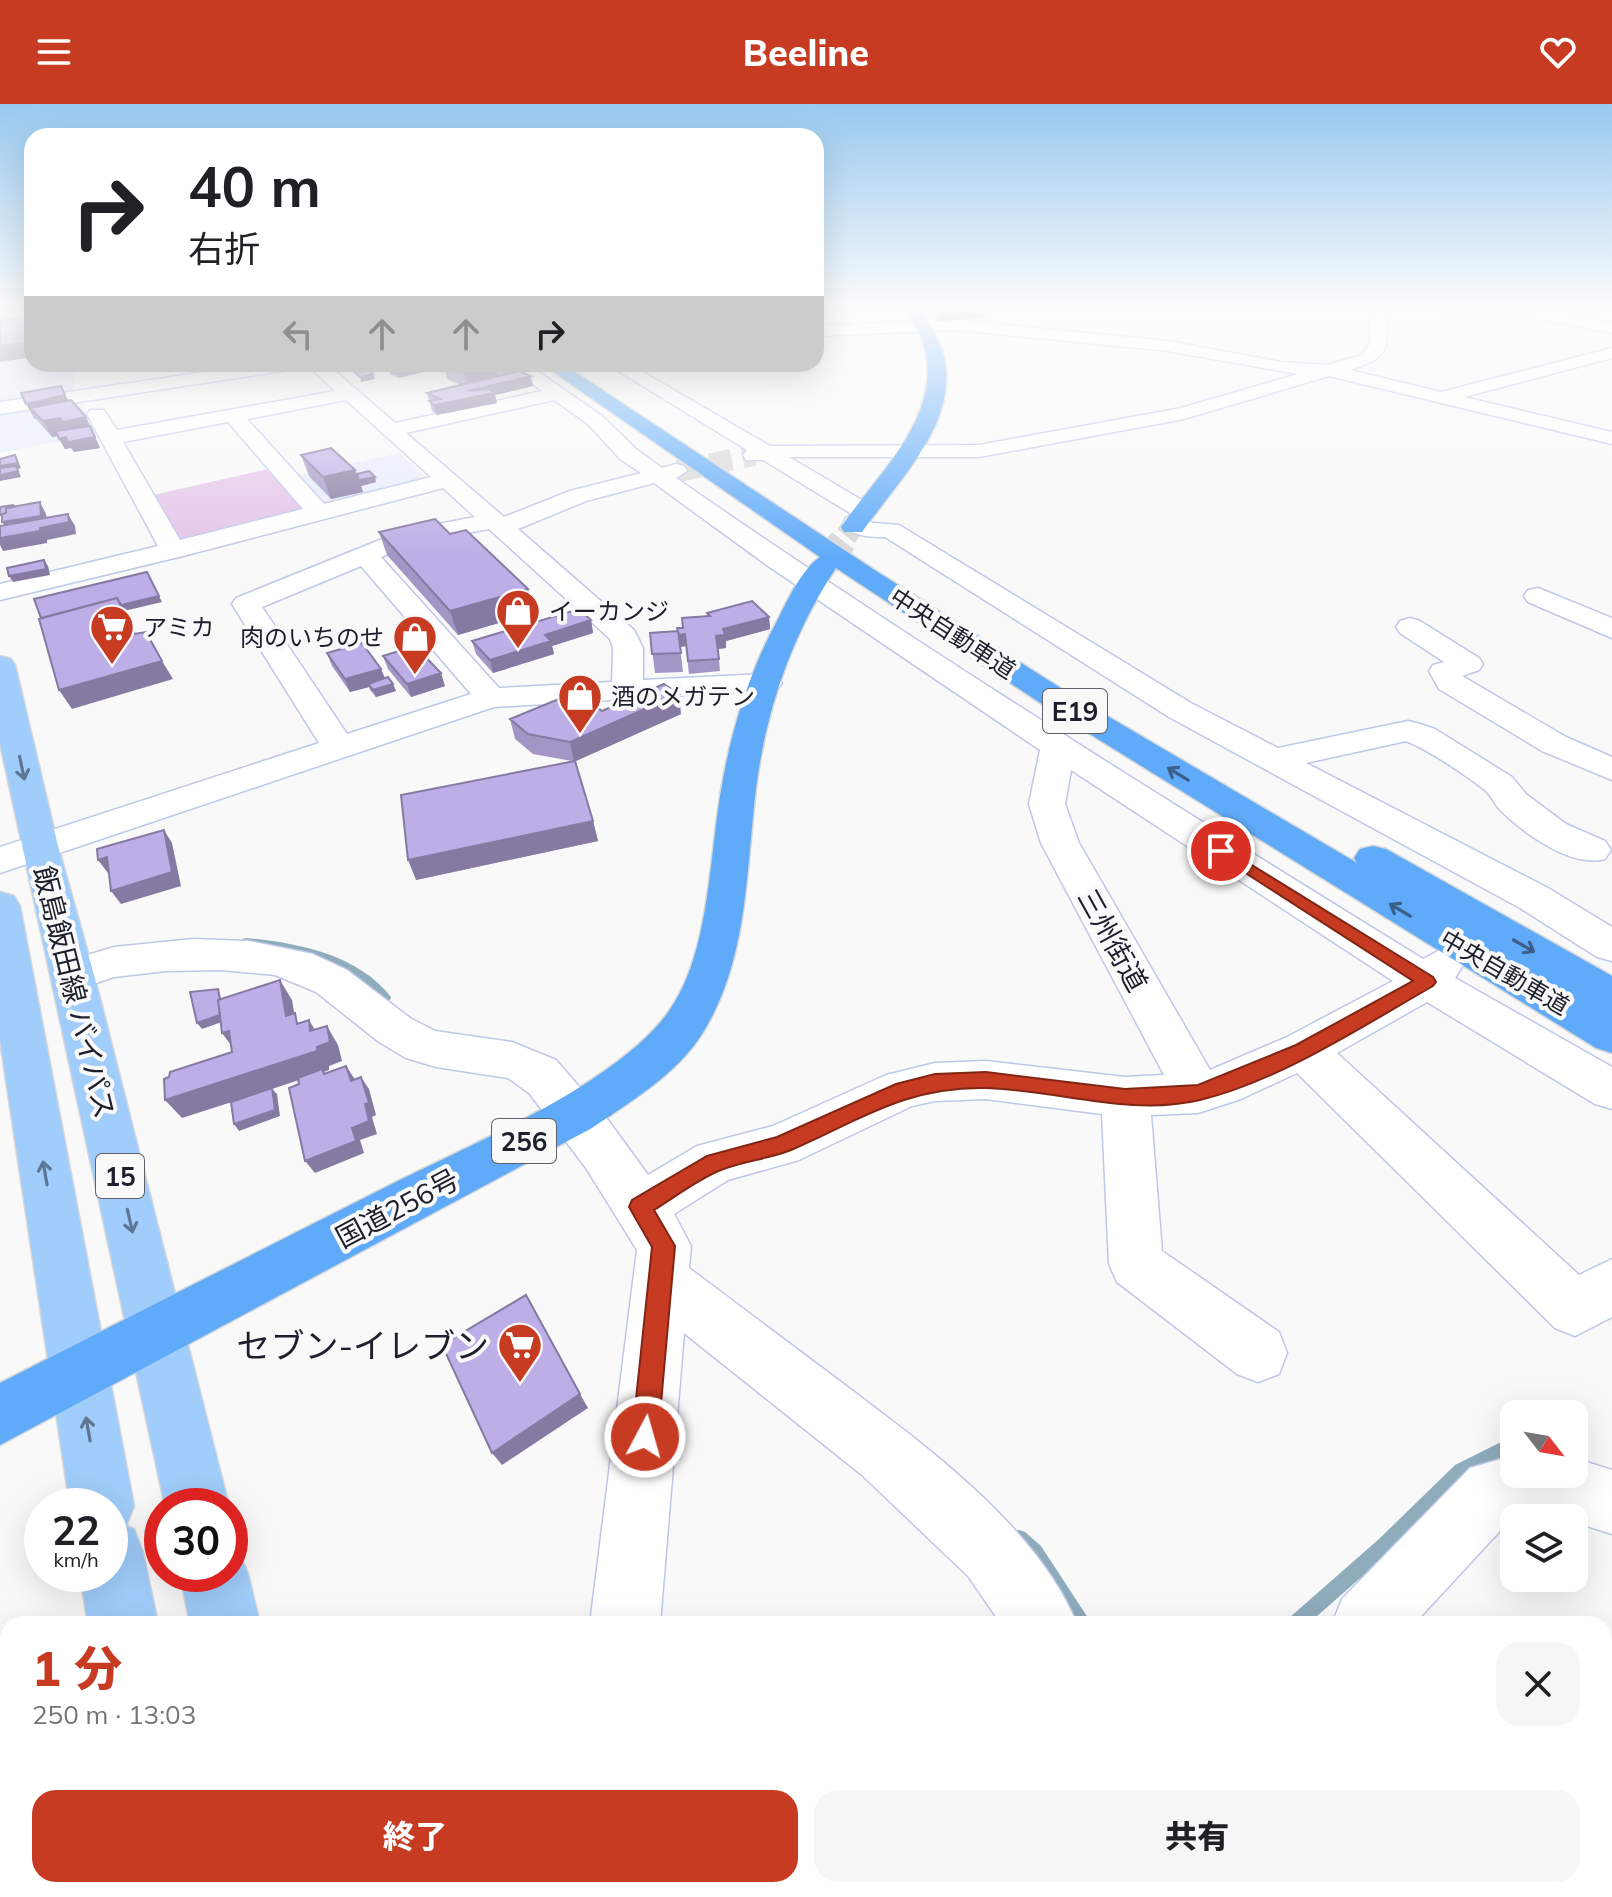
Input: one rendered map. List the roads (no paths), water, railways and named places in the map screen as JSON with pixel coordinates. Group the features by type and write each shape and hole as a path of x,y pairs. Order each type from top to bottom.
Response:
{"highway":[{"name":"中央自動車道","path":"572,391 1059,701 1612,1035"},
{"name":"中央自動車道","path":"616,391 887,567 1048,666 1612,996"},
{"path":"857,520 929,418 938,391"},
{"name":"国道256号","path":"0,1415 575,1114 660,1054 687,1020 705,983 717,934 744,756 766,683 819,573"}],"main road":[{"name":"飯島飯田線 バイパス","path":"0,665 20,853 73,975 193,1488"},
{"name":"飯島飯田線 バイパス","path":"0,906 99,1488"},
{"path":"117,1592 122,1616"},
{"path":"218,1592 223,1616"}],"street":[{"path":"0,408 67,391"},
{"path":"87,391 110,438 174,551"},
{"path":"345,391 624,636 628,648 627,688"},
{"path":"391,430 517,391"},
{"path":"566,391 628,454 668,473 819,573 1055,764 1434,974 1612,1090"},
{"path":"659,391 761,454 869,530 890,530 1180,710 1274,759 1522,906 1612,946"},
{"path":"761,454 979,451 1184,413 1262,391"},
{"path":"1413,391 1612,438"},
{"path":"1440,397 1465,391"},
{"path":"110,438 349,394"},
{"path":"232,415 318,511"},
{"path":"247,578 364,554 411,536 498,524 578,496 668,473"},
{"path":"0,592 449,480"},
{"path":"222,538 247,578 246,604 338,747"},
{"path":"364,554 491,698"},
{"path":"1538,596 1612,629"},
{"path":"1410,627 1468,664 1444,671 1450,682 1554,744 1612,770"},
{"path":"20,853 491,698 627,688 766,683"},
{"path":"1274,759 1408,731 1423,736 1500,785 1513,802 1553,832 1602,842"},
{"name":"三州街道","path":"1055,764 1047,804 1060,843 1198,1093"},
{"path":"1522,906 1602,842"},
{"path":"73,975 119,961 163,957 241,956 283,961 316,972 345,989 408,1040 435,1050 494,1056 539,1073 575,1114 664,1246 626,1616"},
{"path":"640,1207 715,1162 781,1145 903,1089 935,1082 986,1080 1125,1097 1198,1093 1224,1085 1303,1050 1434,974"},
{"path":"1303,1050 1575,1309 1612,1286"},
{"path":"1125,1097 1136,1264 1258,1353"},
{"path":"662,1281 884,1453 992,1552 1036,1616"},
{"path":"1375,1616 1493,1491 1543,1481 1612,1502"}],"waterway":[{"path":"246,942 305,950 322,956 353,972 386,997"},
{"path":"1304,1616 1385,1545 1461,1471 1500,1451"},
{"path":"1019,1538 1035,1552 1078,1616"}],"tunnel":[{"path":"678,471 754,455"},
{"path":"846,536 853,527"},
{"path":"826,563 848,534"}],"place":[{"name":"イーカンジ","path":"518,650"},
{"name":"アミカ","path":"112,666"},
{"name":"肉のいちのせ","path":"415,676"},
{"name":"酒のメガテン","path":"580,735"},
{"name":"セブン-イレブン","path":"520,1384"}]}
